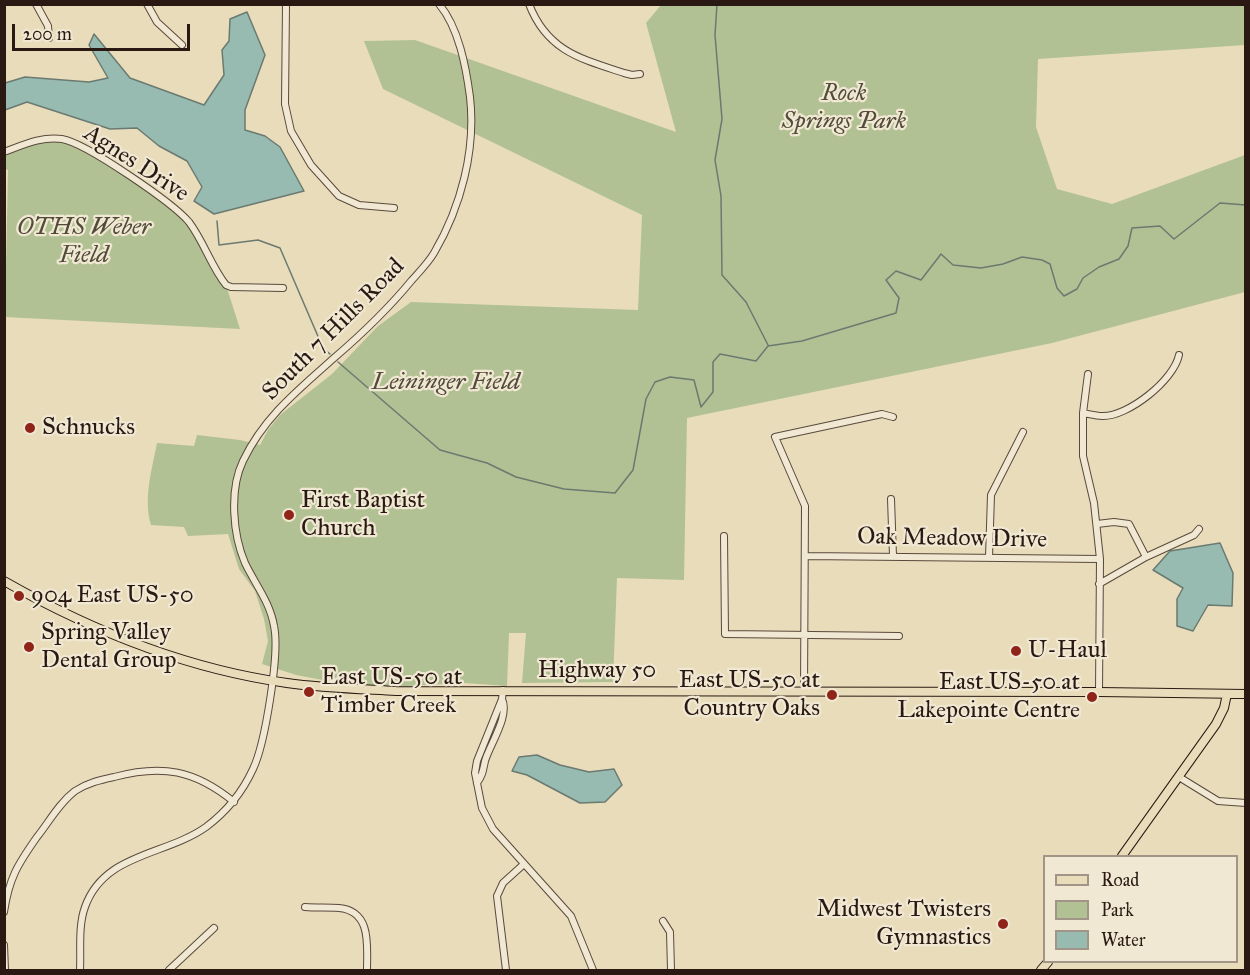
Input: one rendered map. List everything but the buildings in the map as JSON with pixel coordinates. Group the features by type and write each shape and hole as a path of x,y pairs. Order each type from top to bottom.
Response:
{"main road":[{"name":"Highway 50","path":"4,581 73,616 143,647 220,670 272,680 362,690 1245,694"},
{"path":"1123,855 1216,724 1224,708 1227,694"}],"street":[{"path":"36,4 48,26 49,38"},
{"path":"147,4 157,22 182,45"},
{"path":"286,4 285,104 291,131 311,165 339,196 359,205 394,208"},
{"name":"South 7 Hills Road","path":"80,970 84,909 93,889 108,872 129,860 180,841 206,827 234,802 254,768 262,738 272,680 275,628 270,608 244,562 236,530 234,503 241,464 260,429 292,395 397,298 433,255 452,219 468,160 471,111 461,53 453,28 439,4"},
{"path":"528,4 544,30 565,51 624,73 640,74"},
{"name":"Agnes Drive","path":"4,152 37,140 49,139 62,139 84,147 179,211 206,247 226,285 283,288"},
{"path":"1083,413 1103,417 1127,408 1146,396 1170,374 1177,364 1179,355"},
{"path":"1088,374 1083,413 1083,456 1097,524 1100,559 1099,692"},
{"path":"804,691 805,506 775,437 882,414 893,417"},
{"path":"989,557 991,495 1023,432"},
{"path":"891,499 894,556"},
{"path":"1097,524 1114,522 1129,524 1146,557"},
{"path":"1099,584 1146,557 1194,535 1199,529"},
{"path":"724,536 725,634 899,636"},
{"name":"Oak Meadow Drive","path":"805,556 1100,559"},
{"path":"503,690 502,699 477,761 475,773 482,808 493,829 571,916 593,970"},
{"path":"4,912 8,887 20,862 62,803 91,783 131,772 152,769 174,771 194,776 234,802"},
{"path":"1179,777 1218,801 1245,803"},
{"path":"506,970 497,896 503,883 524,864"},
{"path":"305,907 340,908 351,910 359,916 367,935 367,970"},
{"path":"663,921 670,932 670,970"},
{"path":"169,970 214,928"},
{"path":"4,945 5,970"}],"green space":[{"path":"661,5 1245,5 1245,45 1038,59 1036,127 1057,189 1112,204 1245,155 1245,292 1052,343 687,418 684,580 617,578 613,682 522,683 526,633 509,633 507,686 464,683 388,687 344,684 296,675 262,664 268,641 264,619 255,591 239,569 228,534 188,536 184,527 151,525 148,494 157,443 194,446 197,435 240,440 260,445 280,415 332,374 378,326 411,302 638,310 642,215 383,89 364,41 415,40 676,132 646,23"},
{"name":"OTHS Weber Field","path":"62,139 95,154 187,220 226,285 240,329 5,317 8,170 5,169 5,152 26,144"}],"water":[{"path":"247,12 265,55 245,110 245,130 265,136 280,147 304,191 214,214 194,201 202,187 187,161 159,146 137,128 110,129 27,102 5,110 5,83 25,77 89,82 108,78 89,45 94,34 130,78 204,105 224,75 222,50 229,41 230,19"},
{"path":"1220,543 1233,573 1232,606 1208,605 1193,631 1177,626 1177,599 1183,588 1153,570 1170,551"},
{"path":"537,755 560,765 589,772 614,769 622,785 605,802 580,803 527,775 512,771 519,757"}],"waterway":[{"path":"717,4 715,35 722,119 715,160 721,196 722,275 746,302 768,345"},
{"path":"768,346 802,341 896,313 899,298 886,280 896,271 921,280 941,254 953,265 981,268 1003,264 1022,257 1042,260 1050,264 1057,288 1064,296 1077,289 1083,278 1099,267 1119,259 1128,246 1132,228 1160,226 1174,239 1220,203 1246,205"},
{"path":"217,221 219,245 258,240 280,248 323,348 330,354"},
{"path":"338,362 440,450 487,463 516,477 564,489 615,493 633,470 646,399 655,382 670,377 694,380 701,407 713,392 713,362 720,354 756,361 768,346"}],"place":[{"name":"Schnucks","path":"30,428"},
{"name":"First Baptist Church","path":"289,515"},
{"name":"904 East US-50","path":"19,596"},
{"name":"Spring Valley Dental Group","path":"29,647"},
{"name":"U-Haul","path":"1016,651"},
{"name":"East US-50 at Timber Creek","path":"309,692"},
{"name":"East US-50 at Country Oaks","path":"832,695"},
{"name":"East US-50 at Lakepointe Centre","path":"1092,697"},
{"name":"Midwest Twisters Gymnastics","path":"1003,924"}],"park label":[{"name":"Rock Springs Park","path":"844,108"},
{"name":"Leininger Field","path":"446,383"}]}
